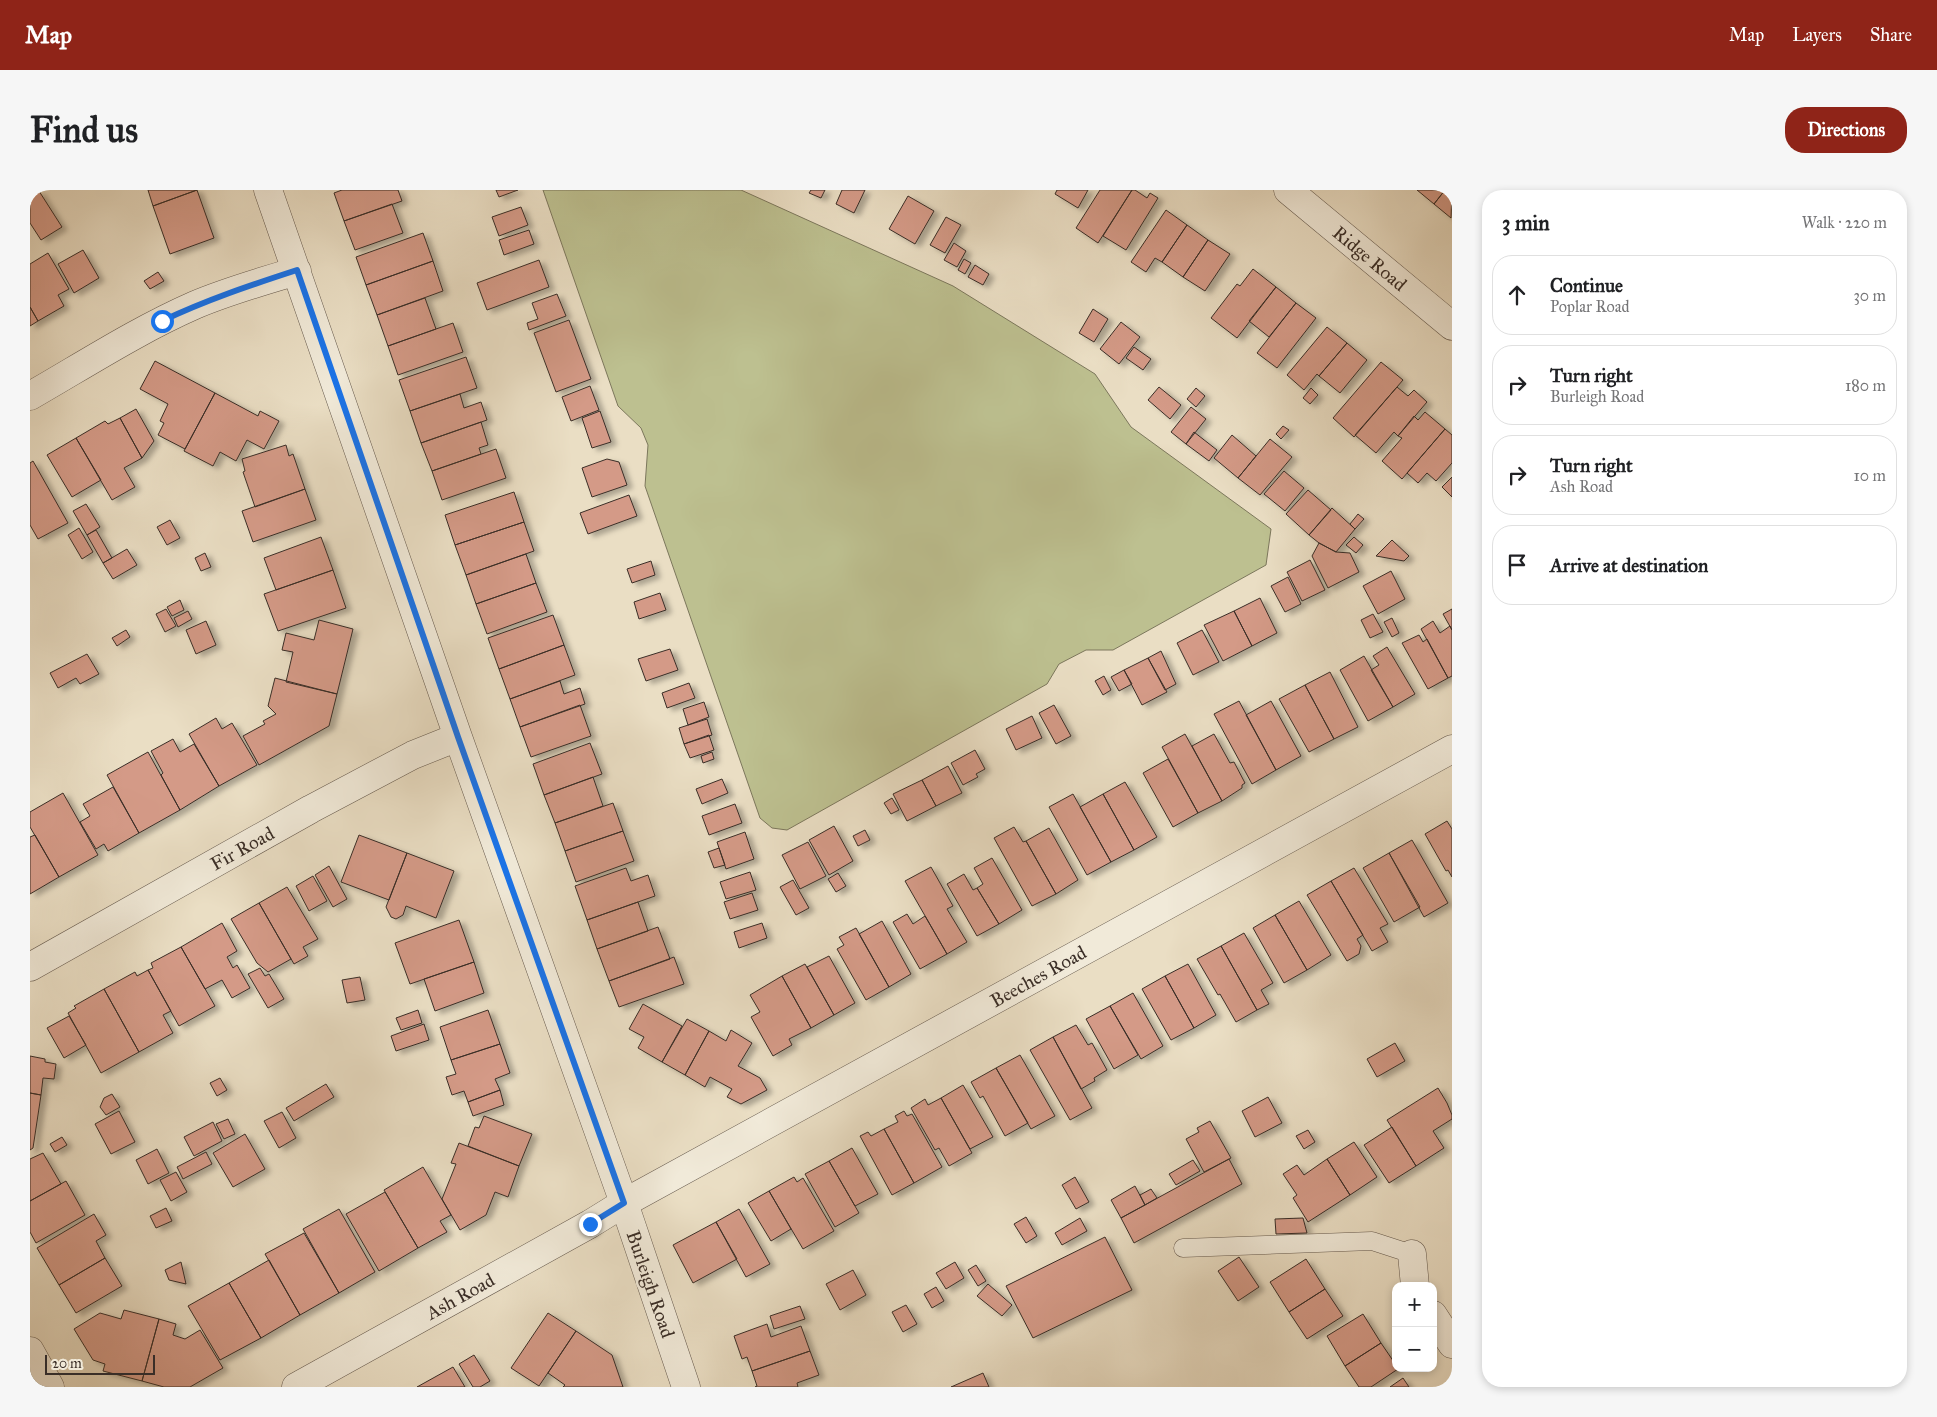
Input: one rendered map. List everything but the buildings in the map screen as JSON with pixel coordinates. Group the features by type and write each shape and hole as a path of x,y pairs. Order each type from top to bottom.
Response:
{"street":[{"name":"Burleigh Road","path":"268,190 458,737 624,1203 686,1387"},
{"name":"Ridge Road","path":"1288,190 1452,326"},
{"path":"30,396 162,321 195,305 297,270"},
{"name":"Fir Road","path":"30,967 311,809 413,755 458,737"},
{"name":"Beeches Road","path":"624,1203 1452,749"},
{"name":"Ash Road","path":"296,1387 590,1224 624,1203"},
{"path":"1412,1254 1415,1282"},
{"path":"1437,1321 1452,1344"},
{"path":"30,1351 50,1387"}],"lane":[{"path":"1183,1248 1372,1241 1412,1254"}],"green space":[{"path":"543,190 741,190 953,286 1095,374 1131,427 1271,529 1266,565 1113,650 1086,650 1059,664 1047,684 787,830 772,828 760,818 645,486 648,445 641,428 618,406"}],"route":[{"path":"162,321 195,305 229,292 297,270 458,737 624,1203 590,1224"}]}
